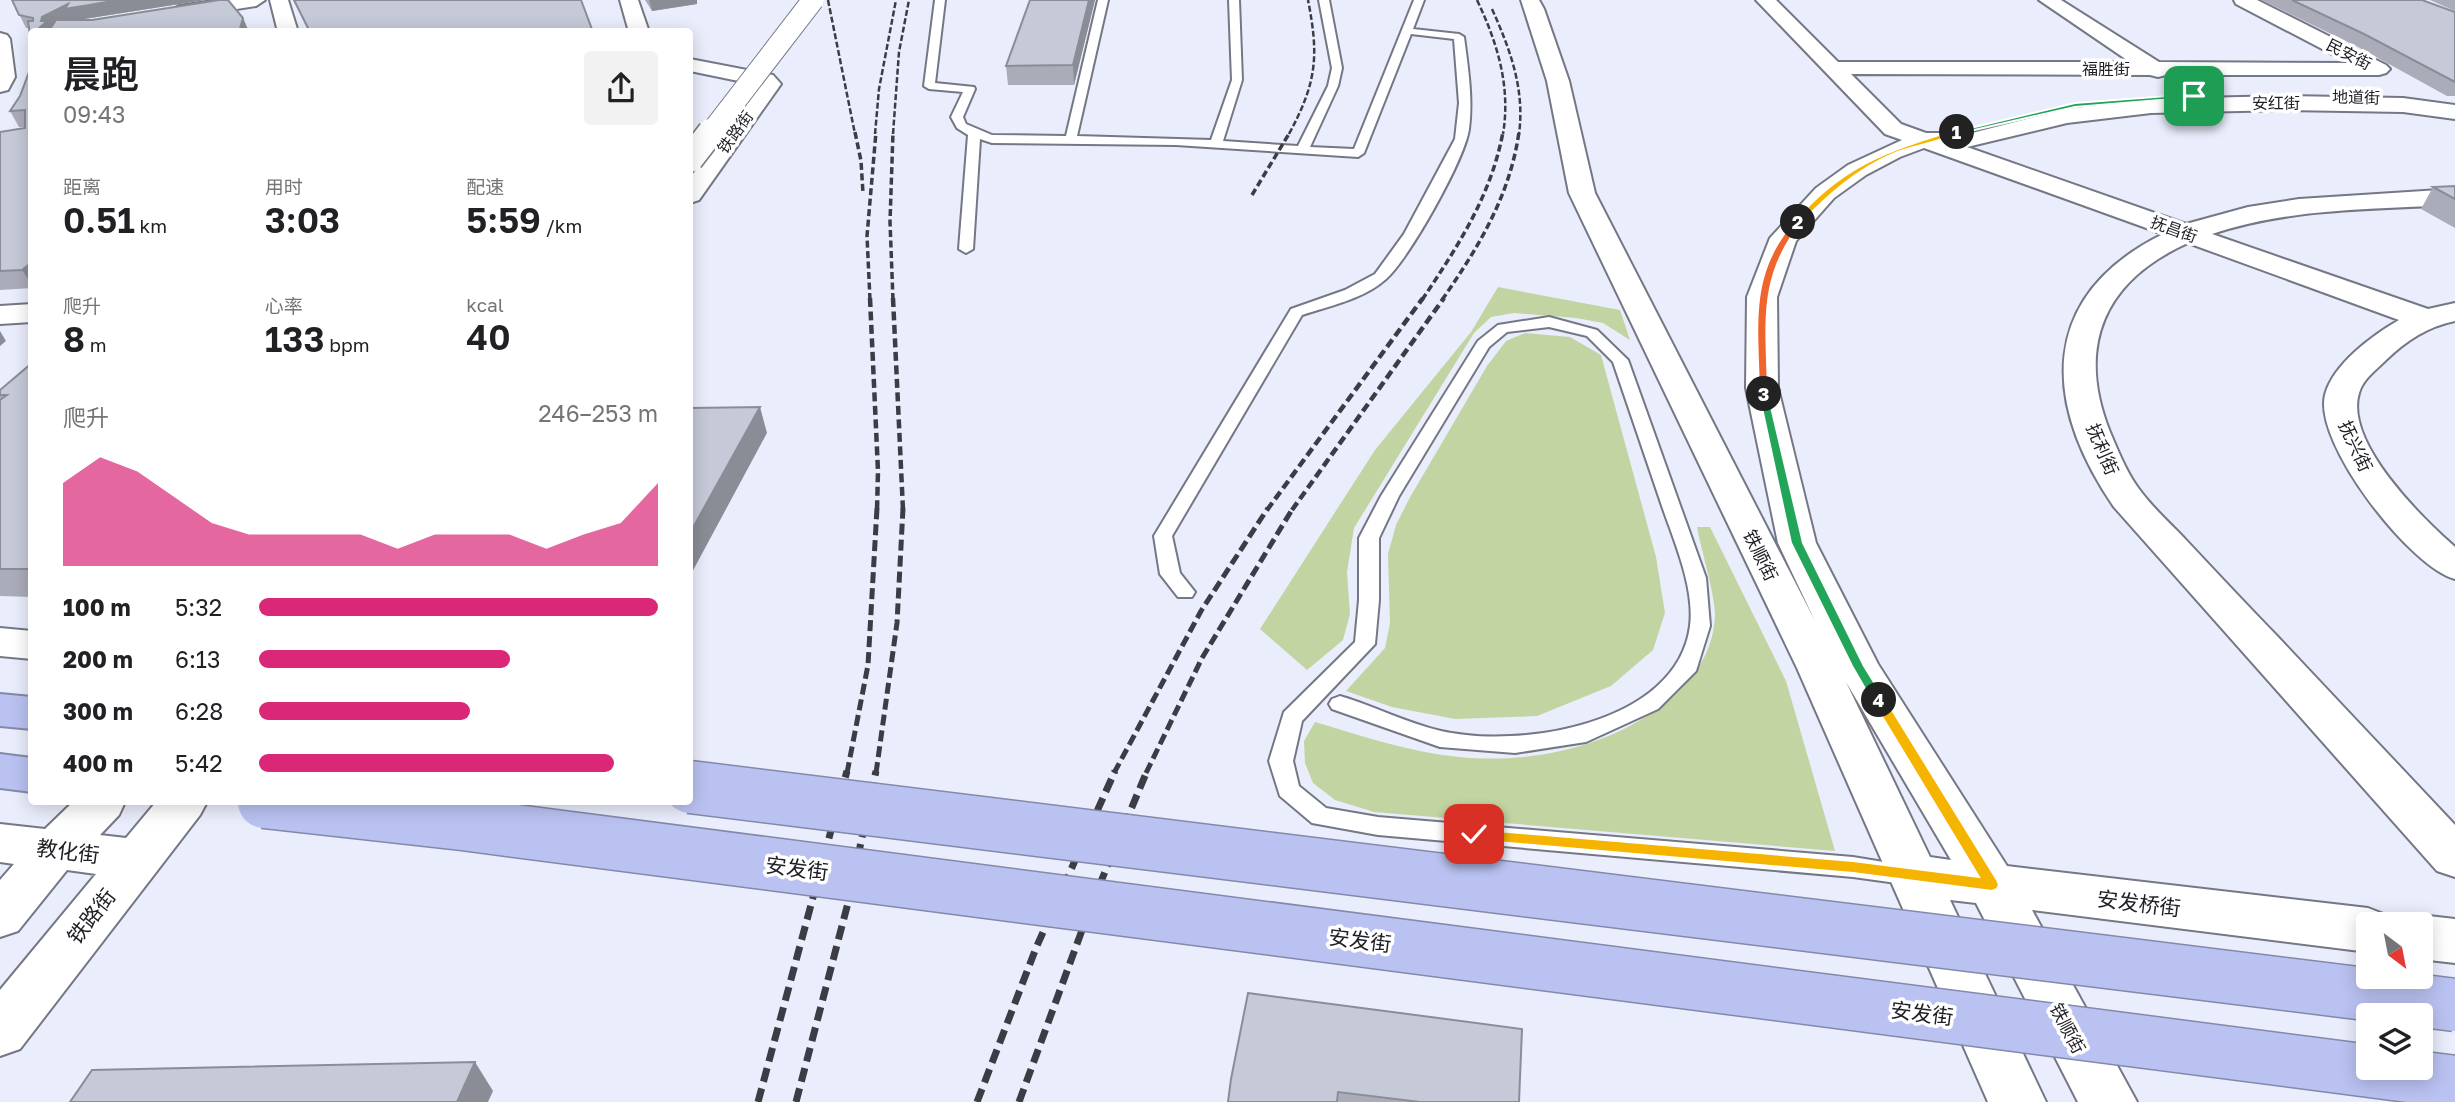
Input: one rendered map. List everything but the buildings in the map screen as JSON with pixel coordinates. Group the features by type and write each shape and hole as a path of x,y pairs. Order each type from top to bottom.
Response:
{"highway":[{"path":"0,710 28,713"},
{"path":"0,771 28,774"},
{"path":"693,787 2455,1005"},
{"name":"安发街","path":"291,805 462,824 2455,1082"}],"main road":[{"path":"164,15 256,0"},
{"path":"279,0 287,28"},
{"path":"629,0 638,28"},
{"path":"693,129 797,0"},
{"name":"铁路街","path":"693,155 813,0"},
{"name":"铁顺街","path":"1530,0 1558,81 1581,193 1818,668 1910,875 2017,1102"},
{"name":"抚昌街","path":"1765,0 1893,129 2189,234 2439,315"},
{"path":"2048,0 2194,96"},
{"name":"民安街","path":"2243,0 2452,106"},
{"path":"0,85 4,77 6,40"},
{"name":"铁路街","path":"693,66 765,80 771,84 693,191"},
{"name":"福胜街","path":"1833,68 2379,69"},
{"name":"地道街","path":"1925,140 2001,120 2075,105 2194,96 2384,97 2452,106"},
{"name":"安红街","path":"1762,388 1762,297 1784,238 1825,193 1857,170 1891,152 1925,140 1972,140 2067,116 2151,106 2299,103 2452,106"},
{"name":"抚利街","path":"2455,197 2282,209 2246,216 2157,247 2130,267 2097,300 2080,340 2078,372 2091,428 2103,459 2127,499 2455,858"},
{"path":"0,315 28,313"},
{"name":"抚兴街","path":"2439,315 2397,333 2348,381 2341,397 2342,417 2361,464 2381,492 2420,538 2455,567"},
{"name":"铁顺街","path":"1762,388 1797,543 1858,666 1992,885 2108,1102"},
{"path":"0,642 28,645"},
{"path":"0,916 55,850 99,805"},
{"name":"铁路街","path":"0,1031 181,805"},
{"name":"教化街","path":"0,843 137,859"},
{"name":"安发桥街","path":"1910,875 2356,929"},
{"path":"2433,938 2455,941"}],"lane":[{"path":"940,0 929,86 970,89 957,117 961,126 974,134 1014,140 1071,139 1216,144 1358,153 1419,0"},
{"path":"1071,139 1103,0"},
{"path":"1216,144 1237,80 1234,0"},
{"path":"1302,150 1333,86 1337,68 1324,0"},
{"path":"1185,592 1170,575 1163,536 1296,312 1356,291 1383,276 1404,247 1461,139 1464,76 1459,37 1407,31"},
{"path":"966,249 974,134"},
{"path":"1340,704 1440,739 1515,745 1578,736 1590,731 1650,704 1685,671 1700,626 1696,578 1620,360 1592,333 1549,322 1503,328 1483,344 1390,496 1368,538 1369,600 1365,644 1292,718 1281,761 1288,790 1320,816 1378,826 1853,867 1910,875"}],"green space":[{"path":"1498,287 1620,310 1630,340 1603,323 1514,313 1491,317 1474,333 1354,528 1347,572 1350,614 1343,640 1307,670 1260,629 1375,450 1471,332"},
{"path":"1525,333 1570,337 1601,355 1656,557 1665,613 1653,650 1611,686 1537,716 1455,719 1392,707 1346,691 1385,648 1390,623 1388,554 1396,525 1409,499 1487,366 1506,341"},
{"path":"1697,527 1710,527 1786,681 1835,851 1374,812 1335,800 1313,783 1305,763 1304,741 1315,722 1422,751 1486,759 1567,750 1618,732 1642,719 1684,686 1700,666 1711,642 1714,606"}],"railway":[{"path":"828,0 855,134"},
{"path":"875,134 879,89 896,0"},
{"path":"893,134 899,52 909,0"},
{"path":"1290,132 1305,99 1313,68 1314,37 1308,0"},
{"path":"1477,0 1491,32 1504,82 1503,134"},
{"path":"1492,9 1505,39 1518,85 1519,134"},
{"path":"855,132 861,161 863,193"},
{"path":"870,300 867,236 876,132"},
{"path":"893,132 890,222 893,300"},
{"path":"1252,195 1290,132"},
{"path":"1422,300 1472,220 1490,178 1503,132"},
{"path":"1442,300 1491,220 1508,178 1519,132"},
{"path":"870,298 878,471 877,510"},
{"path":"893,298 903,509"},
{"path":"1267,510 1423,298"},
{"path":"1292,510 1444,298"},
{"path":"847,773 868,665 877,508"},
{"path":"1115,772 1201,611 1268,508"},
{"path":"1146,773 1202,658 1293,508"},
{"path":"876,773 897,623 903,509"},
{"path":"758,1102 847,771"},
{"path":"796,1102 849,899 876,771"},
{"path":"1019,1102 1092,903 1147,771"},
{"path":"977,1102 1036,948 1115,772"}],"route":[{"path":"1474,834 1853,867 1992,885 1858,666 1797,543 1762,388 1762,297 1784,238 1806,212 1825,193 1857,170 1891,152 1925,140 2039,111 2121,99 2194,96"}]}
